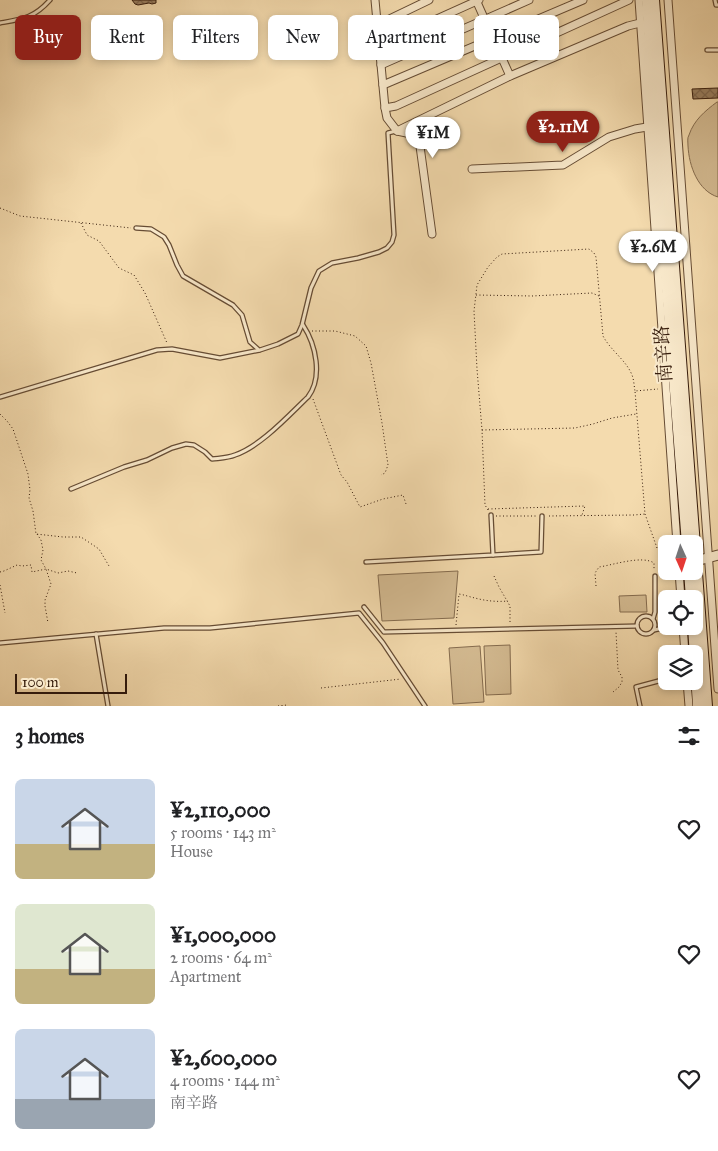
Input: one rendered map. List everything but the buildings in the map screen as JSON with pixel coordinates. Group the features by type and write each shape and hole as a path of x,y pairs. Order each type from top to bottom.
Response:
{"main road":[{"name":"南辛路","path":"647,0 650,105 686,535"},
{"name":"南辛路","path":"654,0 664,134 675,388 693,535"},
{"name":"南辛路","path":"698,580 703,645"},
{"name":"南辛路","path":"697,690 698,706"},
{"name":"南辛路","path":"701,690 707,706"}],"street":[{"path":"375,0 376,15"},
{"path":"398,15 429,0"},
{"path":"444,15 477,0 483,15"},
{"path":"496,15 529,0"},
{"path":"547,15 583,0"},
{"path":"559,32 629,0"},
{"path":"639,0 650,105 647,127 675,388 677,535"},
{"path":"668,0 718,689"},
{"path":"397,131 510,76 628,26 640,23"},
{"path":"381,65 474,25"},
{"path":"383,85 474,46"},
{"path":"380,60 385,108 388,118 397,131 416,135 419,139 432,234"},
{"path":"385,108 396,106 498,60"},
{"path":"503,60 510,76"},
{"path":"472,169 564,165 608,137 647,127"},
{"path":"675,388 696,386"},
{"path":"703,559 718,555"},
{"path":"703,648 716,645"},
{"path":"703,676 717,673"},
{"path":"689,706 693,690"}],"lane":[{"path":"0,23 22,19 33,14 41,10 50,0"},
{"path":"715,0 716,5 718,4"},
{"path":"707,50 718,50"},
{"path":"0,397 157,350 172,349 220,358 260,350 298,334 311,288 319,272 332,263 379,252 392,242 394,235 388,133 397,131"},
{"path":"664,134 677,133"},
{"path":"136,228 151,230 164,237 177,266 184,276 233,305 242,315 250,342 260,350"},
{"path":"71,489 186,444 198,447 212,459 236,455 252,447 312,392 316,373 315,356 310,338 302,325"},
{"path":"491,515 493,555"},
{"path":"366,562 541,552 542,516"},
{"path":"654,630 655,576"},
{"path":"364,607 384,632 637,626"},
{"path":"0,643 164,628 210,628 359,612 383,643 425,706"},
{"path":"653,619 648,616 638,620 637,626 639,631 649,634 658,629"},
{"path":"96,634 108,706"},
{"path":"640,706 636,687 658,682"}],"path":[{"path":"0,208 20,216 136,228"},
{"path":"81,222 87,235 98,241 119,268 134,276 145,293 165,341 172,349"},
{"path":"645,514 499,517 491,515 487,509 485,505 475,320 476,295 477,285 488,267 502,254 589,249 594,253 603,336 608,345 629,369 633,378 645,514 657,548"},
{"path":"476,295 532,296 592,293 600,297"},
{"path":"306,331 342,332 354,336 366,346 371,364 388,465 385,473 381,475"},
{"path":"635,391 675,388"},
{"path":"312,392 341,475 347,482 360,507 383,499 403,495 406,504"},
{"path":"0,414 13,429 28,474 29,498 36,534 41,540 42,560 51,584 45,600 48,623"},
{"path":"482,430 575,428 612,418 637,414"},
{"path":"487,509 585,506 582,516"},
{"path":"36,534 63,537 81,536 99,548 109,566"},
{"path":"596,586 595,573 599,567 642,559 650,560 654,563 655,576"},
{"path":"0,572 17,565 31,565 32,572 46,569 58,573 77,573"},
{"path":"494,576 510,606 510,629"},
{"path":"0,585 5,613"},
{"path":"456,630 460,594 498,602 508,601"},
{"path":"613,692 622,682 622,677 618,670 616,626"},
{"path":"321,688 407,679"},
{"path":"278,706 287,705"}],"shaded area":[{"path":"717,102 718,197 705,189 696,177 690,162 688,140 688,136 697,120"},
{"path":"458,571 454,618 382,621 378,575"},
{"path":"646,595 647,612 620,612 619,596"},
{"path":"510,645 511,694 486,695 484,646"},
{"path":"480,646 484,702 453,704 449,648"}]}
